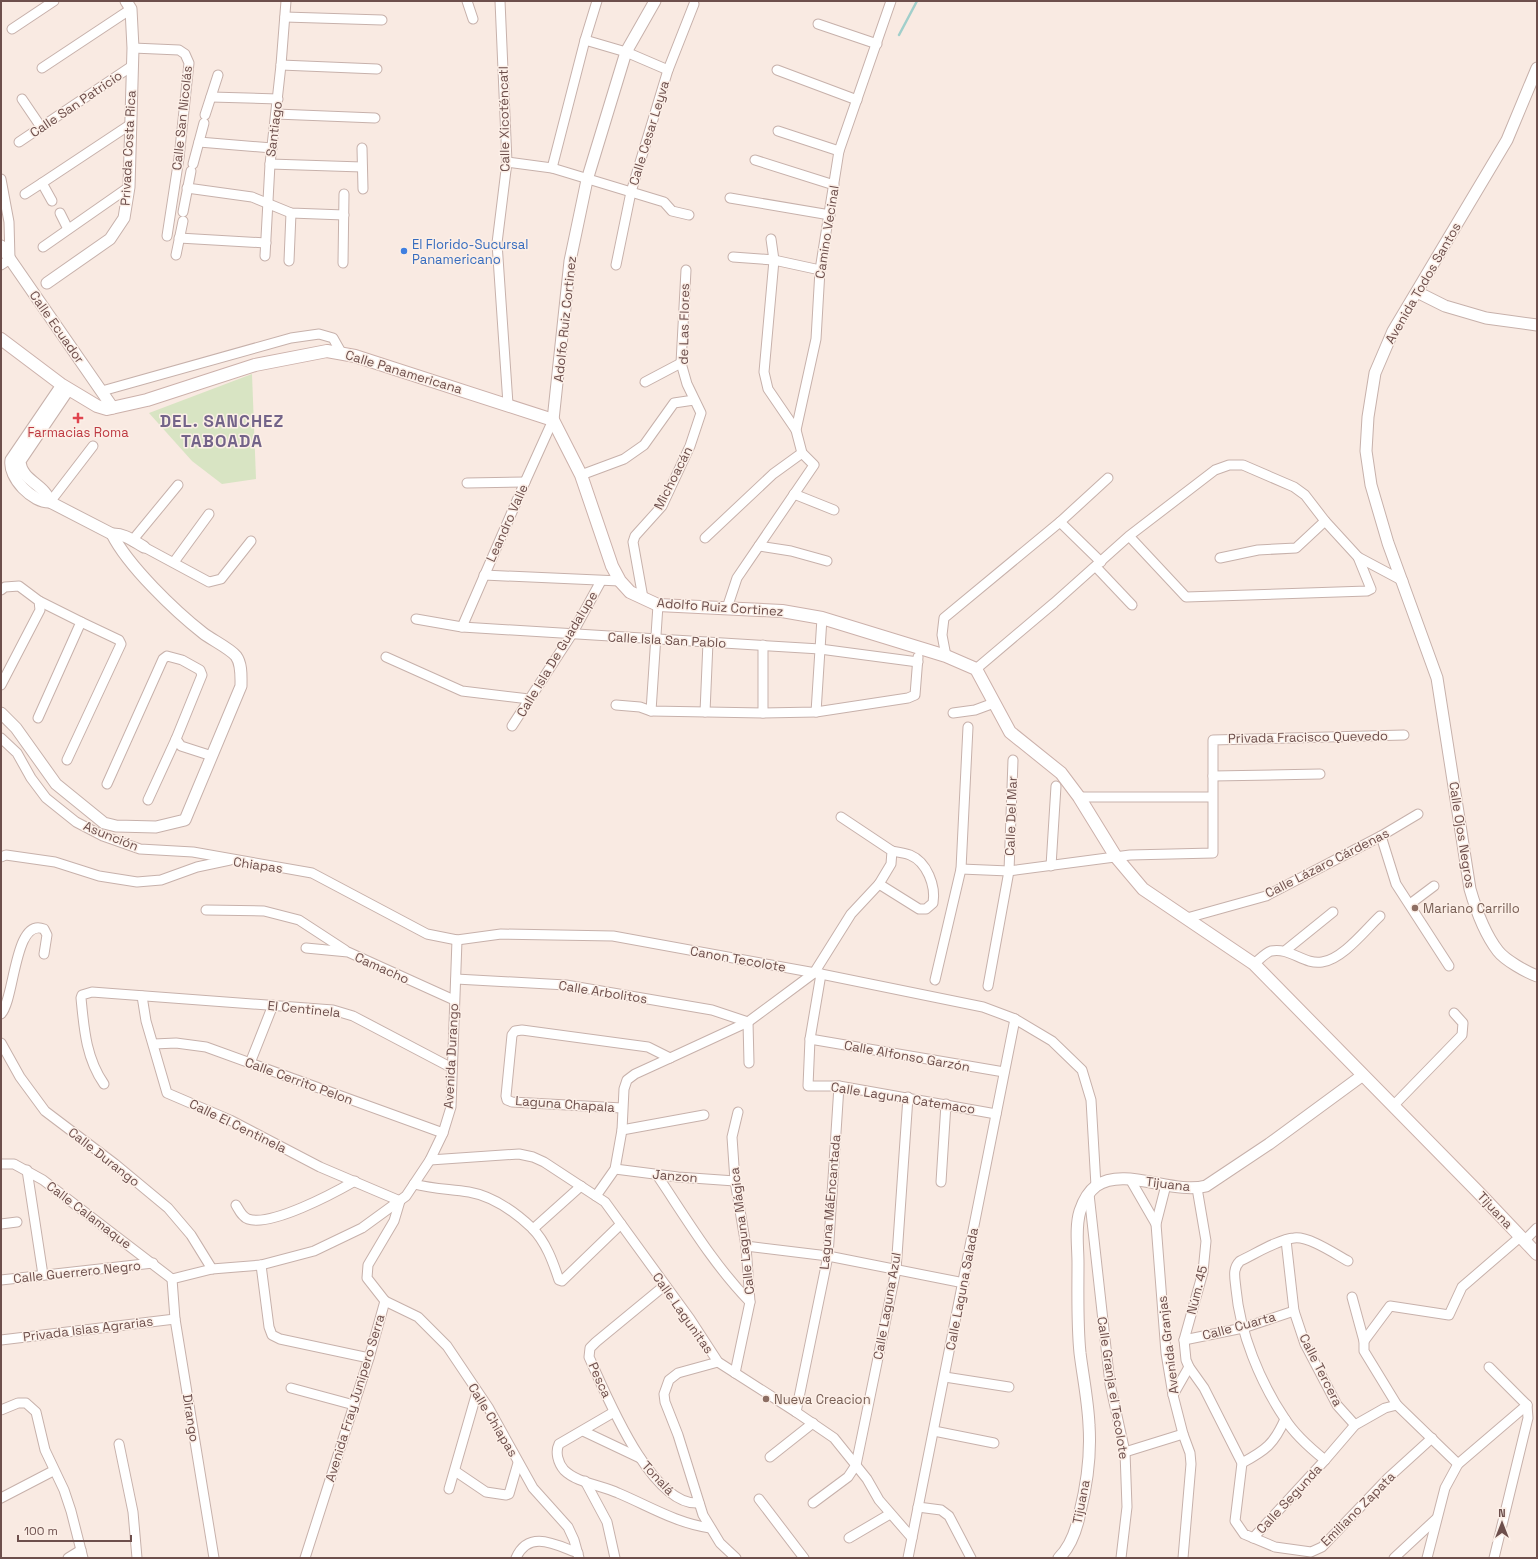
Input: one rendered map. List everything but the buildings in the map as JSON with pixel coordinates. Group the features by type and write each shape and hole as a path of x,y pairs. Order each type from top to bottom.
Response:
{"main road":[{"path":"1,339 65,387 102,408 113,408"},
{"name":"Calle Panamericana","path":"113,408 255,365 327,351 355,356 508,404 553,420"},
{"name":"Adolfo Ruiz Cortinez","path":"553,420 581,475 612,566 620,581 630,592 658,605 782,611 822,618 946,656 976,669"},
{"path":"976,669 1010,732 1061,773 1079,797 1116,857 1143,890 1254,964 1363,1075"},
{"name":"Tijuana","path":"1363,1075 1537,1254"}],"street":[{"path":"12,29 54,1"},
{"name":"Santiago","path":"265,256 270,164 278,99 286,1"},
{"path":"468,1 473,19"},
{"name":"Calle Xicoténcatl","path":"500,1 507,162 497,243 508,404"},
{"path":"552,168 585,40 597,1"},
{"name":"Adolfo Ruiz Cortinez","path":"553,420 570,261 587,180 626,52 655,1"},
{"name":"Camino Vecinal","path":"802,453 796,430 816,339 820,270 830,215 839,151 891,1"},
{"name":"Calle Cesar Leyva","path":"616,265 631,192 668,70 694,4"},
{"path":"42,68 128,5"},
{"name":"Privada Costa Rica","path":"47,283 110,239 124,218 129,186 133,48 128,5"},
{"path":"285,17 382,20"},
{"path":"818,24 877,44"},
{"path":"585,40 626,52 668,70"},
{"name":"Calle San Nicolás","path":"133,48 179,50 185,54 189,63 179,158 167,236"},
{"path":"281,65 377,69"},
{"name":"Calle San Patricio","path":"20,142 132,66"},
{"name":"Avenida Todos Santos","path":"1450,763 1437,678 1388,543 1371,485 1366,451 1368,417 1375,373 1393,331 1506,140 1537,68"},
{"path":"777,70 857,100"},
{"path":"183,212 187,188 204,119 210,96 218,75"},
{"path":"210,96 278,99"},
{"path":"22,99 41,128"},
{"path":"276,114 375,118"},
{"path":"24,194 131,124"},
{"path":"778,131 839,151"},
{"path":"199,142 272,148"},
{"path":"362,148 363,188"},
{"path":"755,160 834,185"},
{"path":"507,162 552,168 587,180 664,202 672,211 689,216"},
{"path":"270,164 362,167"},
{"path":"1,179 9,222 5,262"},
{"path":"42,183 52,201"},
{"path":"43,247 129,186"},
{"path":"187,188 252,197 269,202 291,213 344,215"},
{"path":"343,263 344,194"},
{"path":"730,198 830,215"},
{"path":"60,213 68,229"},
{"path":"289,261 291,213"},
{"path":"176,255 183,222"},
{"path":"179,238 266,243"},
{"path":"771,239 774,260 764,372 768,389 796,430"},
{"name":"Calle Ecuador","path":"1,246 5,262 102,391 113,408"},
{"path":"733,257 774,260 820,270"},
{"name":"de Las Flores","path":"686,270 681,364 694,400"},
{"path":"1417,292 1445,306 1486,318 1537,326"},
{"path":"102,391 277,342 319,334 333,338 342,354"},
{"path":"645,382 681,364"},
{"path":"65,387 16,460 20,469 27,477 48,495 50,502 112,534 118,534 174,562 209,582 214,582 221,579 251,541"},
{"path":"581,475 624,459 644,445 674,403 694,400"},
{"name":"Michoacán","path":"643,598 633,542 636,536 662,506 690,446 701,412 694,400"},
{"name":"Leandro Valle","path":"462,627 524,482 553,420"},
{"path":"50,502 92,446"},
{"path":"705,538 773,474 802,453 814,465 737,578 728,608"},
{"path":"976,669 1129,536 1215,470 1229,465 1243,465 1294,487 1305,495 1325,521 1358,558 1371,589 1367,591 1186,597 1129,536"},
{"path":"946,656 942,635 944,618 1060,522 1108,478"},
{"path":"467,483 524,482"},
{"path":"134,542 136,536 178,485"},
{"path":"794,494 834,510"},
{"path":"174,562 210,514"},
{"path":"1220,558 1258,550 1296,548 1325,521"},
{"path":"1060,522 1132,605"},
{"path":"1,713 16,728 56,784 104,823 116,826 156,827 185,820 241,686 241,671 236,656 203,633 152,585 132,563 112,534"},
{"path":"759,546 791,551 827,561"},
{"path":"1358,558 1403,581"},
{"path":"484,575 620,581"},
{"name":"Calle Isla De Guadalupe","path":"512,726 572,634 601,581"},
{"path":"1,590 5,587 19,586 40,601 119,640 121,644 67,760"},
{"path":"1,685 40,610 40,601"},
{"path":"651,711 658,605"},
{"path":"816,712 822,618"},
{"name":"Calle Isla San Pablo","path":"416,619 462,627 820,649 918,662"},
{"path":"38,718 81,622"},
{"path":"705,712 708,642"},
{"path":"763,645 763,713"},
{"path":"616,705 640,707 651,711 763,713 816,712 908,698 915,695 918,662 917,648"},
{"path":"107,784 163,659 167,656 182,660 200,670 202,676 176,739 148,800"},
{"path":"386,657 462,691 529,699"},
{"path":"953,713 975,710 994,703"},
{"path":"936,980 961,869 968,727"},
{"name":"Privada Fracisco Quevedo","path":"1212,776 1213,740 1404,735"},
{"name":"Asunción","path":"1,738 17,753 31,778 46,798 76,822 103,836 140,849 193,852 235,859"},
{"path":"176,739 181,746 212,756"},
{"name":"Calle Del Mar","path":"988,986 1009,871 1013,760"},
{"name":"Calle Ojos Negros","path":"1450,763 1470,889 1478,915 1499,952 1528,972 1537,976"},
{"path":"961,869 1009,871 1130,854 1212,853 1212,776 1320,774"},
{"path":"1051,866 1056,786"},
{"path":"1079,797 1212,798"},
{"name":"Calle Lázaro Cárdenas","path":"1187,918 1266,896 1382,836 1418,814"},
{"path":"841,817 892,851 910,854 919,859 926,869 933,888 933,903 926,909 919,909 880,884"},
{"path":"1382,836 1396,884 1449,966"},
{"path":"810,1039 817,973 851,914 880,884 891,864 892,851"},
{"name":"Chiapas","path":"1,857 6,855 55,862 99,876 137,882 161,880 197,867 235,859 312,873 428,934 457,940"},
{"path":"1410,904 1434,886"},
{"path":"206,910 264,912 299,920 348,952"},
{"path":"1254,964 1270,952 1286,950 1333,912"},
{"path":"1286,950 1304,960 1322,962 1338,956 1380,916"},
{"path":"1,1014 7,1004 19,952 24,940 32,929 39,927 44,929 47,935 44,954"},
{"name":"Canon Tecolote","path":"457,940 501,934 613,936 817,973 983,1007 1015,1019"},
{"name":"Avenida Durango","path":"172,1278 212,1269 261,1265 314,1251 362,1228 406,1196 430,1160 443,1133 451,1107 457,940"},
{"name":"Camacho","path":"306,948 348,952 454,1000"},
{"path":"596,1196 615,1169 622,1130 624,1089 627,1080 635,1074 748,1022 817,973"},
{"name":"Calle Arbolitos","path":"456,979 566,985 712,1010 748,1022"},
{"name":"El Centinela","path":"104,1084 92,1062 85,1040 81,998 82,995 86,993 296,1006 343,1012 452,1068"},
{"name":"Calle El Centinela","path":"142,996 146,1021 154,1044 167,1093 230,1120 320,1167 400,1201"},
{"path":"250,1063 273,1005"},
{"path":"1394,1106 1462,1035 1463,1023 1454,1013"},
{"name":"Calle Laguna Salada","path":"908,1558 964,1283 1015,1019"},
{"name":"Calle Granja el Tecolote","path":"1015,1019 1052,1041 1082,1070 1091,1100 1092,1190 1110,1384 1125,1452 1127,1507 1121,1558"},
{"path":"748,1022 749,1063"},
{"name":"Laguna Chapala","path":"622,1108 512,1102 507,1100 506,1096 512,1035 515,1031 522,1030 648,1047 670,1058"},
{"name":"Calle Alfonso Garzón","path":"810,1039 1004,1072"},
{"name":"Calle Laguna Catemaco","path":"810,1039 809,1087 823,1085 839,1086 908,1097 996,1114"},
{"name":"Calle Durango","path":"1,1043 20,1077 45,1112 114,1164 168,1208 192,1235 212,1269"},
{"name":"Calle Cerrito Pelon","path":"154,1044 193,1044 250,1063 443,1133"},
{"name":"Tijuana","path":"1059,1558 1070,1542 1079,1519 1089,1449 1088,1405 1079,1331 1078,1239 1079,1216 1092,1190 1113,1180 1130,1179 1197,1188 1218,1179 1269,1144 1363,1075"},
{"name":"Laguna MáEncantada","path":"796,1412 828,1256 839,1086"},
{"name":"Calle Laguna Azul","path":"856,1465 896,1270 908,1097"},
{"path":"941,1182 946,1104"},
{"name":"Calle Laguna Mágica","path":"735,1373 750,1302 746,1246 735,1181 732,1137 738,1112"},
{"path":"622,1130 704,1115"},
{"name":"Calle Lagunitas","path":"430,1160 519,1154 533,1157 544,1162 605,1202 664,1286 690,1320 718,1362 834,1438 856,1465 890,1514 912,1538"},
{"name":"Calle Calamaque","path":"1,1164 14,1164 43,1180 172,1278"},
{"name":"Janzon","path":"615,1169 657,1175 735,1181"},
{"path":"27,1170 43,1275"},
{"path":"657,1175 716,1261 734,1285 750,1302"},
{"name":"Avenida Granjas","path":"1130,1179 1156,1224"},
{"path":"236,1205 242,1216 248,1219 271,1218 299,1209 355,1181"},
{"path":"414,1184 436,1189 469,1192 498,1202 533,1229 550,1256 560,1280 564,1281 621,1224"},
{"name":"Avenida Granjas","path":"1166,1185 1156,1224 1166,1354 1173,1395 1183,1434 1190,1453 1191,1464 1183,1558"},
{"path":"533,1229 581,1186"},
{"name":"Núm. 45","path":"1189,1367 1186,1360 1184,1340 1203,1272 1206,1241 1197,1188"},
{"name":"Avenida Fray Junipero Serra","path":"305,1558 369,1358 385,1301 367,1278 368,1265 394,1221 400,1201"},
{"path":"1,1224 17,1222"},
{"path":"1364,1341 1390,1306 1449,1315 1462,1286 1537,1228"},
{"path":"1286,1240 1295,1238 1306,1240 1348,1261"},
{"name":"Calle Tercera","path":"1286,1240 1294,1311 1305,1344 1337,1405 1355,1425"},
{"name":"Calle Segunda","path":"1286,1240 1240,1261 1235,1265 1234,1273 1238,1309 1243,1328 1262,1376 1284,1419 1304,1444 1325,1460"},
{"path":"746,1246 828,1256 964,1283"},
{"name":"Calle Guerrero Negro","path":"1,1280 152,1263"},
{"path":"261,1265 269,1327 272,1335 280,1339 369,1358"},
{"name":"Dirango","path":"172,1278 175,1319 214,1558"},
{"name":"Pesca","path":"640,1458 614,1412 589,1357 590,1348 664,1286"},
{"path":"1352,1297 1364,1341 1364,1351 1397,1405 1458,1464"},
{"name":"Calle Chiapas","path":"385,1301 411,1313 447,1346 488,1407 533,1488 568,1527 578,1556"},
{"name":"Calle Cuarta","path":"1184,1340 1243,1328 1294,1311"},
{"name":"Privada Islas Agrarias","path":"1,1340 175,1319"},
{"path":"718,1362 678,1373 669,1380 664,1394 665,1402 678,1435 703,1515 720,1544 736,1558"},
{"path":"1173,1395 1189,1367 1204,1388 1242,1463 1271,1445 1277,1436 1284,1419"},
{"path":"1489,1367 1527,1405 1528,1418 1494,1558"},
{"path":"945,1377 1009,1387"},
{"path":"291,1388 354,1405"},
{"path":"449,1489 477,1392"},
{"path":"1,1410 18,1403 26,1403 36,1412 45,1450 53,1471 64,1490 69,1504 82,1554 68,1558"},
{"name":"Calle Segunda","path":"1253,1538 1355,1425 1385,1408 1397,1405"},
{"path":"1427,1558 1445,1488 1458,1464 1527,1405"},
{"path":"614,1412 583,1431 565,1439 559,1444 556,1449 560,1464 564,1470 575,1478 618,1493 679,1521 710,1528"},
{"path":"770,1457 813,1423"},
{"path":"583,1431 640,1458"},
{"path":"934,1431 994,1443"},
{"path":"1125,1452 1183,1434"},
{"name":"Emiliano Zapata","path":"1242,1463 1235,1521 1244,1534 1275,1547 1301,1551 1316,1550 1322,1547 1388,1478 1432,1438"},
{"path":"119,1444 133,1512 137,1558"},
{"name":"Tonalá","path":"640,1458 671,1494 691,1504 699,1503"},
{"path":"455,1471 486,1492 506,1495 509,1494 518,1463"},
{"path":"813,1503 848,1477 856,1465"},
{"path":"1,1498 53,1471"},
{"path":"585,1481 607,1522 615,1558"},
{"path":"759,1499 804,1558"},
{"path":"918,1507 941,1510 949,1516 971,1558"},
{"path":"849,1538 890,1514"},
{"path":"1394,1558 1436,1519"},
{"path":"516,1558 524,1546 530,1542 536,1541 543,1541 578,1556"}],"green space":[{"path":"252,374 256,479 222,484 192,461 149,413"}],"waterway":[{"path":"899,35 917,1"}],"place":[{"name":"El Florido-Sucursal Panamericano","path":"404,251"},
{"name":"Farmacias Roma","path":"78,418"},
{"name":"Mariano Carrillo","path":"1415,908"},
{"name":"Nueva Creacion","path":"766,1399"}],"district":[{"name":"DEL. SANCHEZ TABOADA","path":"222,431"}]}
